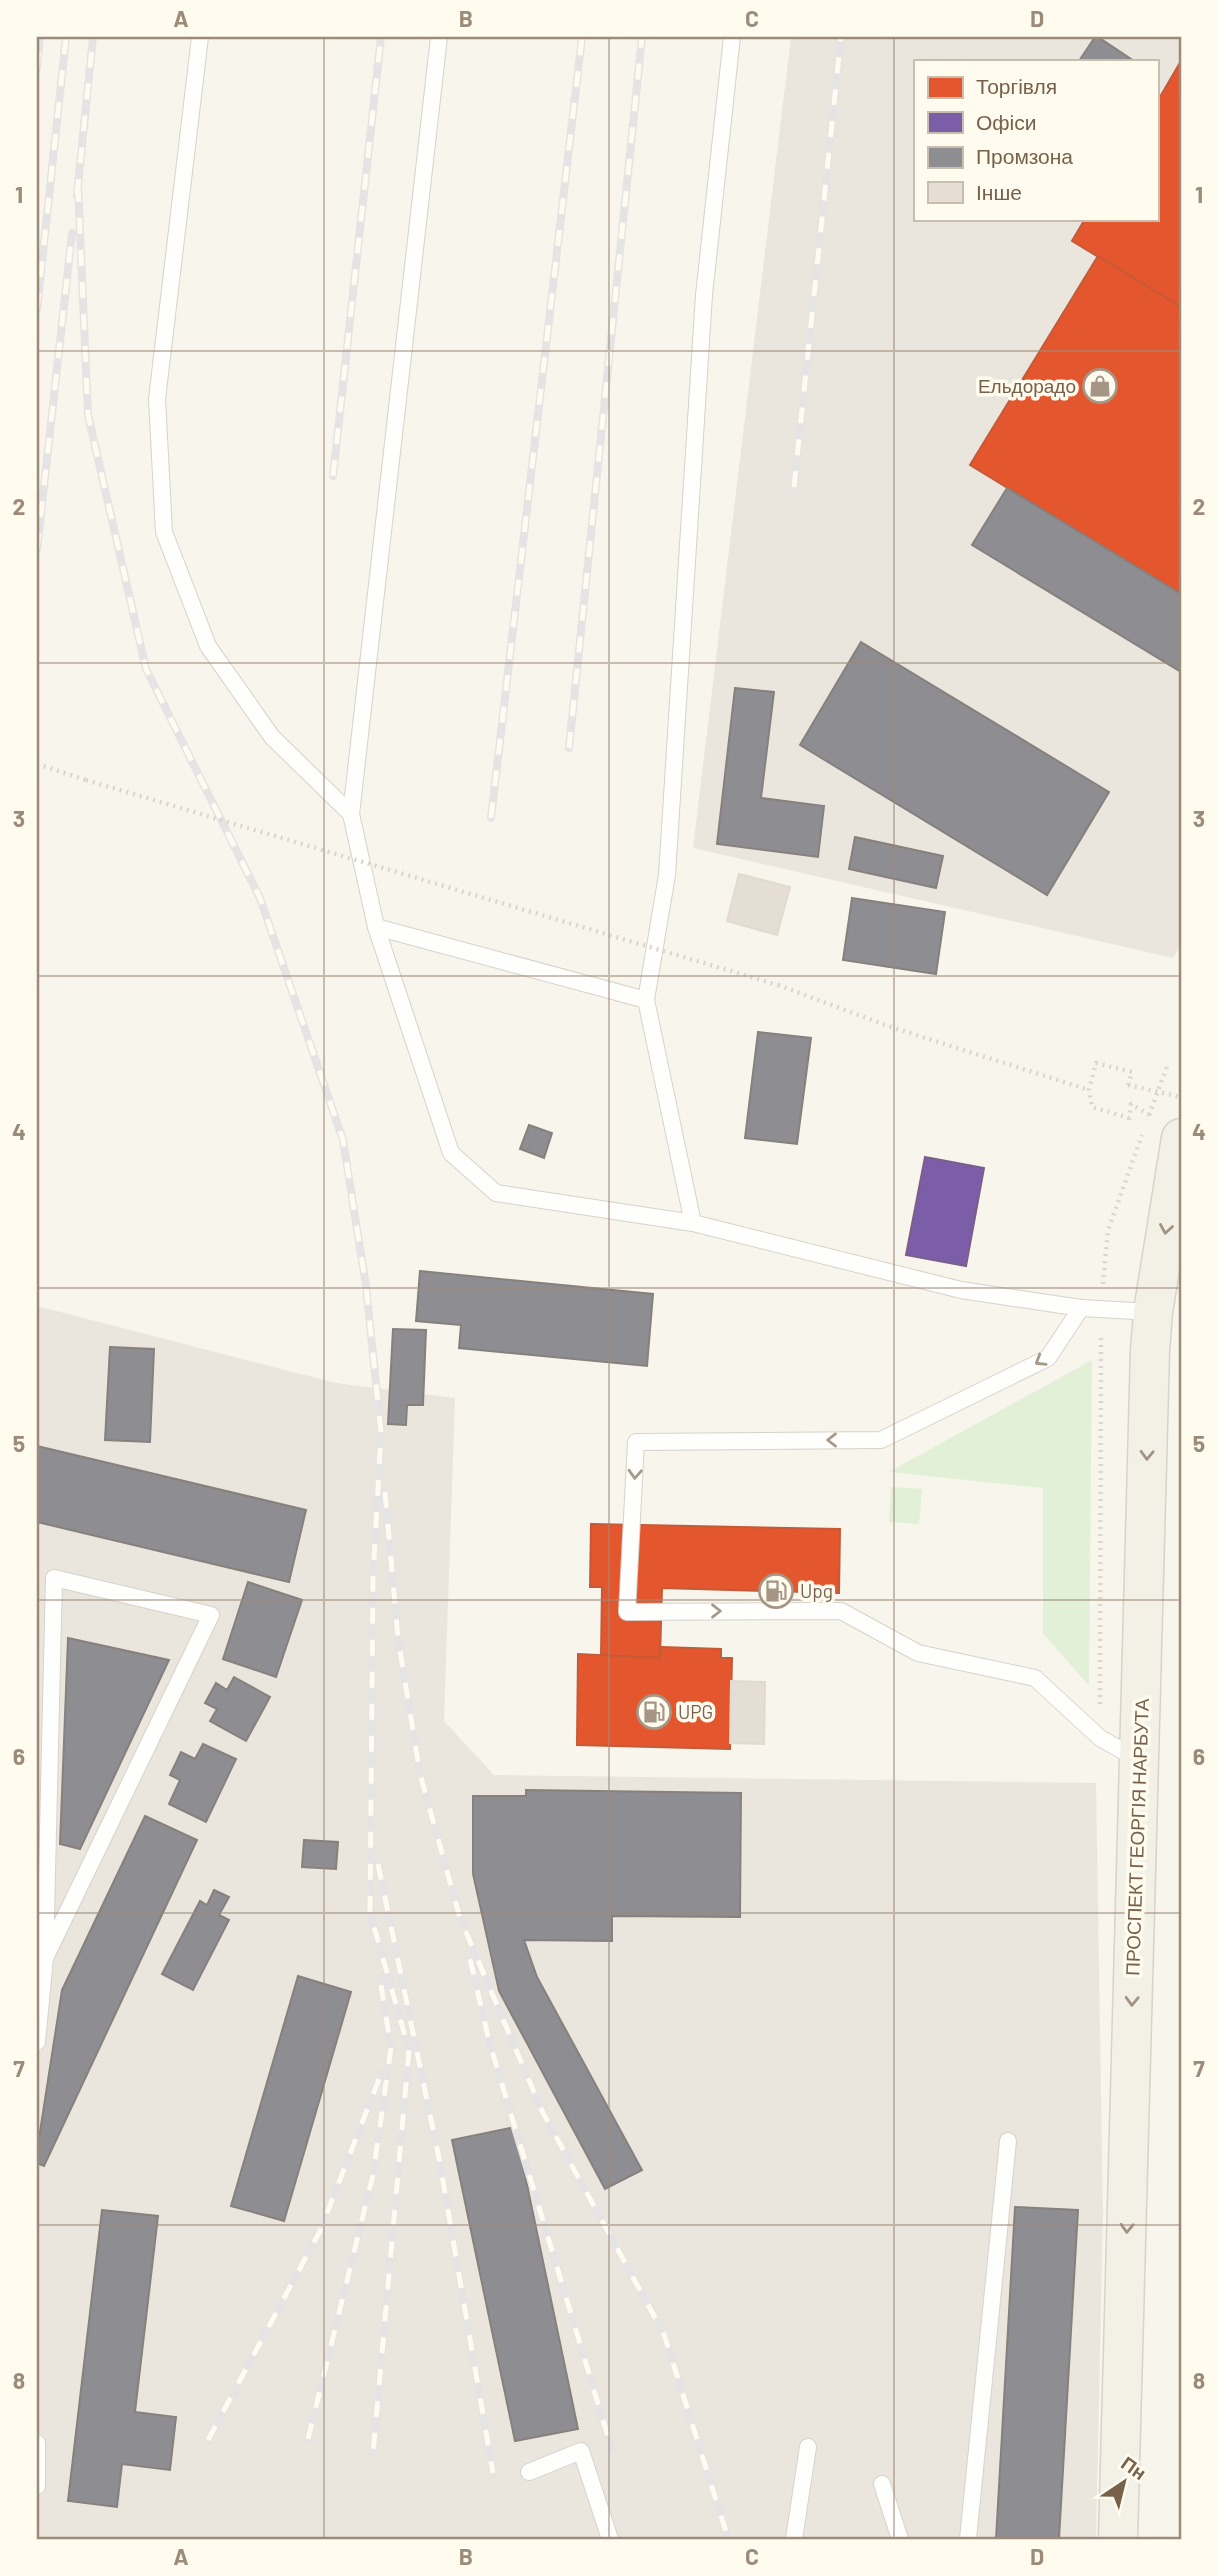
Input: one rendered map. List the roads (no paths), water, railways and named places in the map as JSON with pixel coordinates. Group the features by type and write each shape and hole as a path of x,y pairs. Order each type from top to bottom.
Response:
{"main road":[{"name":"ПРОСПЕКТ ГЕОРГІЯ НАРБУТА","path":"1118,2539 1153,1312 1181,1138"}],"lane":[{"path":"200,37 157,399 164,532 208,646 272,737 351,814"},
{"path":"439,37 351,814 376,927 451,1153 496,1193 693,1223 961,1290 1081,1308 1153,1312"},
{"path":"693,1223 646,1000 667,875 704,295 732,37"},
{"path":"376,927 646,1000"},
{"path":"1081,1308 1048,1358 881,1440 636,1442 627,1612 841,1611 918,1653 1035,1678 1100,1738 1139,1760"},
{"path":"37,2042 45,1958 54,1578 211,1615 45,1958"},
{"path":"968,2539 1008,2141"},
{"path":"37,2443 37,2486"},
{"path":"794,2539 808,2447"},
{"path":"529,2472 581,2451 610,2539"},
{"path":"882,2484 900,2539"}],"railway":[{"path":"37,68 40,37"},
{"path":"37,309 66,37"},
{"path":"77,195 93,37"},
{"path":"333,476 381,37"},
{"path":"491,818 582,37"},
{"path":"569,748 642,37"},
{"path":"794,487 841,37"},
{"path":"78,186 88,415 146,669 260,898 343,1140 366,1286 381,1433 373,1577 370,1913 409,2050 373,2454"},
{"path":"37,549 72,233"},
{"path":"385,1492 398,1638 420,1774 460,1918 542,2111 664,2334 727,2535"},
{"path":"378,1864 439,2158 493,2473"},
{"path":"470,1959 489,2041 612,2450"},
{"path":"308,2439 373,2175 391,2048 380,1979"},
{"path":"208,2440 320,2231 381,2074"}],"place":[{"name":"Ельдорадо","path":"1100,386"},
{"name":"Upg","path":"776,1591"},
{"name":"UPG","path":"654,1712"}]}
